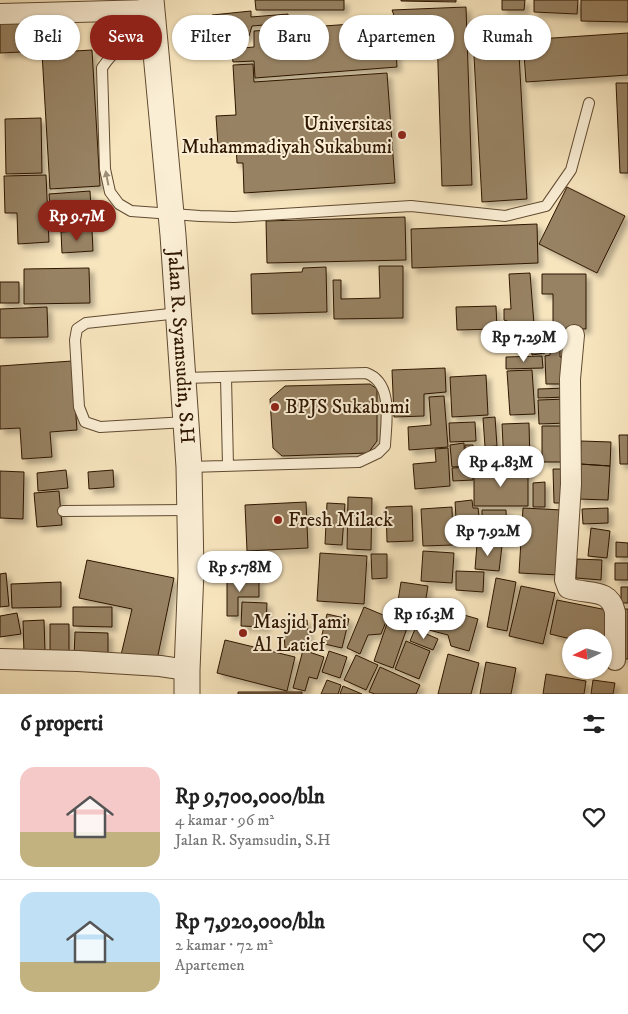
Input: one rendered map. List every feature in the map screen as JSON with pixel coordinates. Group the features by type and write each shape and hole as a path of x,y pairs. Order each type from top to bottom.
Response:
{"street":[{"path":"0,14 151,5"},
{"name":"Jalan R. Syamsudin, S.H","path":"156,60 171,214 187,422 192,571 187,682"},
{"path":"574,336 570,379 571,484 565,580 568,588 602,594 610,599 614,605 615,660"},
{"path":"0,659 160,666 187,682"}],"lane":[{"path":"107,60 102,68 105,169 110,192 119,204 130,210 171,214 234,216 411,206 505,216 546,206 570,170 589,103"},
{"path":"179,313 86,323 76,329 79,408 85,422 100,427 187,422"},
{"path":"184,378 366,374 375,376 382,387 386,403 385,446 378,453 359,462 189,468"},
{"path":"226,377 228,466"},
{"path":"63,511 190,510"}],"building":[{"path":"255,0 344,0 344,10 256,10"},
{"path":"456,0 456,2 401,1"},
{"path":"502,0 525,0 524,10 502,10"},
{"path":"534,0 578,0 577,14 534,12"},
{"path":"581,0 628,0 628,22 581,21"},
{"path":"466,7 466,15 464,15 464,60 468,60 472,185 442,186 438,60 454,60 454,15 394,15 392,10"},
{"path":"251,11 251,17 259,16 259,25 252,26 249,36 249,15 212,15"},
{"path":"15,20 15,52 0,53 0,21"},
{"path":"339,25 339,60 397,60 397,67 255,78 254,61 233,62 233,60 249,60 249,47 254,47 254,31 259,31 259,60 329,60 329,26"},
{"path":"628,33 628,75 526,82 524,60 551,60 551,38"},
{"path":"90,50 90,60 93,60 100,186 50,189 42,60 80,60 80,51"},
{"path":"474,60 519,60 527,199 482,202"},
{"path":"253,64 254,82 387,73 395,183 244,193 243,163 237,163 236,145 218,146 216,116 236,115 233,65"},
{"path":"616,83 628,83 628,173 620,173"},
{"path":"41,118 42,173 6,174 5,119"},
{"path":"46,175 49,242 18,244 17,213 5,213 4,176"},
{"path":"567,187 625,216 597,273 539,244"},
{"path":"90,191 92,225 52,228 49,194"},
{"path":"405,217 406,260 267,263 266,221"},
{"path":"537,224 538,263 412,268 411,229"},
{"path":"92,230 93,251 62,253 61,232"},
{"path":"379,266 403,266 403,318 334,319 333,280 341,280 341,299 380,298"},
{"path":"326,267 327,312 252,314 251,274 302,272 303,268"},
{"path":"89,268 90,303 24,304 24,269"},
{"path":"530,273 534,324 518,325 504,320 504,309 511,309 509,274"},
{"path":"542,274 586,274 586,329 553,328 553,294 542,294"},
{"path":"0,282 19,282 19,303 0,303"},
{"path":"496,306 497,329 457,330 456,307"},
{"path":"47,307 48,337 0,338 0,309"},
{"path":"506,331 544,331 545,353 532,355 531,345 506,345"},
{"path":"547,332 561,332 562,347 548,349"},
{"path":"550,350 560,350 560,357 566,357 567,384 546,384 545,356 550,355"},
{"path":"542,356 543,368 506,369 506,357"},
{"path":"72,361 77,430 50,432 52,457 22,459 20,428 0,429 0,366"},
{"path":"445,368 446,392 424,394 424,416 394,417 392,370"},
{"path":"532,370 535,414 510,415 507,371"},
{"path":"486,375 488,415 452,417 450,377"},
{"path":"370,384 377,389 377,441 368,453 282,456 273,448 270,399 285,386"},
{"path":"567,388 567,397 538,398 538,389"},
{"path":"444,396 448,447 409,450 408,427 431,425 429,397"},
{"path":"568,399 568,423 539,424 538,400"},
{"path":"495,417 497,446 485,447 483,418"},
{"path":"475,422 476,441 450,442 449,423"},
{"path":"529,423 530,464 504,465 502,424"},
{"path":"542,426 562,426 562,462 542,462"},
{"path":"619,435 628,435 628,464 620,464"},
{"path":"581,441 611,442 610,466 580,464"},
{"path":"464,443 465,466 452,467 450,445"},
{"path":"465,445 473,445 475,465 466,465"},
{"path":"448,448 450,486 415,489 413,464 436,462 435,449"},
{"path":"487,448 489,464 476,465 475,449"},
{"path":"580,464 610,466 608,500 578,499"},
{"path":"472,467 473,480 453,481 452,468"},
{"path":"553,469 567,469 567,503 554,503"},
{"path":"66,470 68,488 38,491 37,473"},
{"path":"113,470 114,487 89,489 88,472"},
{"path":"474,470 528,470 528,506 474,506"},
{"path":"0,471 24,472 23,519 0,518"},
{"path":"545,482 545,507 533,507 533,483"},
{"path":"59,491 62,525 37,527 34,493"},
{"path":"348,497 372,498 371,550 347,549"},
{"path":"472,500 473,508 478,508 481,532 457,534 455,502"},
{"path":"306,502 308,548 247,551 245,505"},
{"path":"327,503 345,504 342,545 325,544"},
{"path":"412,506 413,541 387,542 386,507"},
{"path":"452,507 453,545 423,546 421,509"},
{"path":"523,508 562,510 559,575 519,573"},
{"path":"608,508 608,523 583,524 582,509"},
{"path":"482,510 506,510 507,540 482,540"},
{"path":"591,528 610,531 607,558 588,556"},
{"path":"616,542 628,543 628,557 616,557"},
{"path":"477,544 502,546 499,571 475,569"},
{"path":"423,551 454,553 452,583 421,581"},
{"path":"320,553 367,556 364,604 317,601"},
{"path":"371,554 387,554 387,578 372,579"},
{"path":"577,559 602,560 601,580 576,578"},
{"path":"87,560 174,578 157,660 121,655 132,609 79,598"},
{"path":"615,563 628,563 628,580 615,580"},
{"path":"456,571 484,572 483,592 456,590"},
{"path":"6,573 9,606 0,607 0,574"},
{"path":"496,578 516,582 507,631 487,627"},
{"path":"259,579 259,597 238,597 238,616 227,616 227,580"},
{"path":"61,582 61,607 12,608 11,584"},
{"path":"401,582 428,586 425,604 398,601"},
{"path":"521,586 555,593 543,644 509,636"},
{"path":"621,587 628,587 628,603 621,603"},
{"path":"557,600 612,611 608,629 562,629 562,637 550,634"},
{"path":"242,602 267,603 266,627 241,626"},
{"path":"73,607 112,607 112,627 73,626"},
{"path":"364,607 388,617 381,634 368,635 360,654 347,648"},
{"path":"436,607 478,619 469,651 451,646 448,635 429,630"},
{"path":"623,609 628,609 628,659 621,659"},
{"path":"17,613 21,634 0,637 0,616"},
{"path":"327,614 349,619 342,648 320,643"},
{"path":"389,618 408,625 393,668 374,661"},
{"path":"44,620 45,652 24,654 23,621"},
{"path":"307,620 309,646 285,648 283,622"},
{"path":"50,624 69,624 69,654 50,654"},
{"path":"415,629 438,639 433,650 410,641"},
{"path":"75,632 108,633 108,658 74,658"},
{"path":"225,640 295,657 287,691 217,673"},
{"path":"406,641 430,651 419,679 395,669"},
{"path":"303,650 324,657 317,679 309,677 305,691 293,688"},
{"path":"329,651 347,657 340,678 322,672"},
{"path":"448,654 479,663 471,694 438,694"},
{"path":"356,655 378,665 366,690 344,680"},
{"path":"486,662 516,668 511,694 480,694"},
{"path":"380,667 420,685 416,694 375,694 369,692"},
{"path":"546,674 562,677 562,679 586,681 584,694 543,694"},
{"path":"327,680 341,685 338,694 321,694"},
{"path":"593,680 615,683 613,694 591,694"},
{"path":"343,686 362,694 340,694"},
{"path":"238,692 302,692 302,694 238,694"}],"place":[{"name":"Universitas Muhammadiyah Sukabumi","path":"402,135"},
{"name":"BPJS Sukabumi","path":"275,407"},
{"name":"Fresh Milack","path":"278,520"},
{"name":"Masjid Jami Al Latief","path":"243,633"}]}
